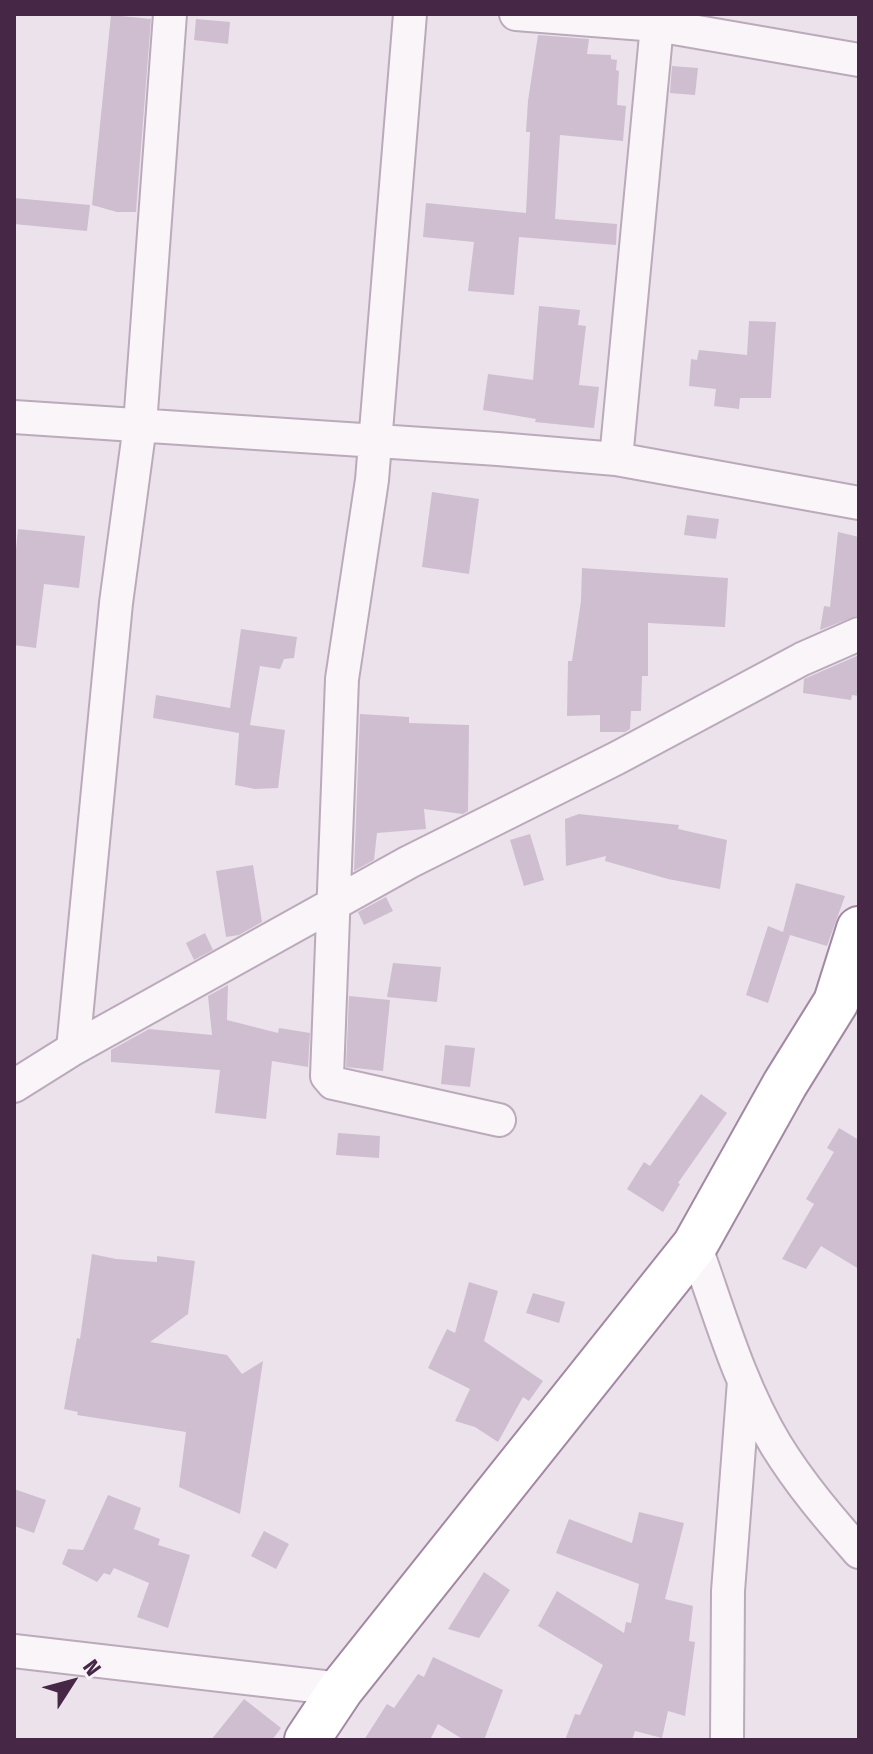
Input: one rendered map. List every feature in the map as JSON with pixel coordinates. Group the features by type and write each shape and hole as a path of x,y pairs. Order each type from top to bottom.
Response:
{"highway":[{"path":"307,1740 341,1689 695,1245 785,1084 848,1008 859,929"}],"street":[{"path":"73,1049 116,603 140,425 170,14"},
{"path":"410,14 372,480 342,679 328,1081 499,1120"},
{"path":"516,14 639,20 859,60"},
{"path":"616,459 639,20"},
{"path":"14,417 616,459 859,503"},
{"path":"14,1086 73,1049 409,862 617,758 802,659 859,634"},
{"path":"695,1245 744,1381 775,1443 812,1498 859,1552"},
{"path":"727,1740 728,1591 744,1381"},
{"path":"14,1651 341,1689"}],"building":[{"path":"111,15 151,19 136,212 117,212 92,205"},
{"path":"196,19 230,22 228,44 194,40"},
{"path":"538,35 589,39 587,54 611,55 611,59 617,60 617,105 626,106 623,141 560,135 555,219 617,224 616,245 519,237 514,295 468,291 474,242 423,237 426,203 526,213 530,132 526,132 528,101"},
{"path":"672,66 698,68 695,95 670,93"},
{"path":"14,198 90,205 87,231 14,224"},
{"path":"539,306 580,310 578,325 586,326 579,385 599,387 594,428 535,422 536,419 483,410 488,374 533,380"},
{"path":"749,321 776,322 771,398 740,398 739,409 714,406 716,389 689,386 691,359 697,360 699,350 747,355"},
{"path":"432,492 479,499 469,574 422,567"},
{"path":"687,515 719,519 716,539 684,535"},
{"path":"18,529 85,536 79,588 44,584 36,648 14,645 14,570"},
{"path":"838,532 859,537 859,615 820,630 824,606 830,607"},
{"path":"582,568 728,578 725,627 648,623 648,676 642,676 641,711 631,711 630,729 625,732 600,732 600,715 567,716 568,661 572,661 581,601"},
{"path":"241,629 297,637 294,658 284,659 280,669 260,666 250,725 285,730 278,788 255,789 235,785 239,733 153,718 156,695 230,708"},
{"path":"859,655 859,696 852,695 851,700 803,693 804,679"},
{"path":"360,714 409,717 409,723 469,725 468,811 463,814 424,809 426,829 377,833 374,860 354,871"},
{"path":"579,814 679,825 678,829 727,840 720,889 668,879 605,861 606,856 566,866 565,819"},
{"path":"530,834 544,880 524,886 510,840"},
{"path":"253,865 262,922 239,935 226,937 216,871"},
{"path":"796,883 845,896 827,946 790,935 768,1003 746,995 768,926 783,932"},
{"path":"386,897 393,911 364,925 358,912"},
{"path":"205,933 213,950 194,960 186,943"},
{"path":"393,963 441,967 437,1002 387,997"},
{"path":"228,985 227,1020 278,1033 279,1028 310,1033 308,1067 272,1061 266,1119 215,1113 220,1070 111,1062 111,1050 149,1029 212,1035 208,996"},
{"path":"349,996 390,1000 383,1071 346,1067"},
{"path":"445,1045 475,1048 470,1087 441,1084"},
{"path":"701,1094 727,1113 678,1183 663,1212 627,1189 644,1162 650,1166"},
{"path":"839,1128 859,1140 859,1269 821,1246 806,1269 782,1259 814,1204 806,1199 834,1152 827,1148"},
{"path":"338,1133 380,1136 379,1158 336,1155"},
{"path":"92,1254 157,1262 157,1256 195,1261 188,1314 150,1342 227,1355 242,1374 263,1361 240,1514 179,1487 186,1432 77,1415 78,1412 64,1409 77,1338 80,1339"},
{"path":"469,1282 498,1291 484,1341 543,1381 529,1401 523,1397 498,1442 475,1427 455,1421 470,1389 428,1368 447,1329 455,1333"},
{"path":"533,1293 565,1302 559,1323 526,1313"},
{"path":"14,1489 46,1500 34,1533 14,1526"},
{"path":"108,1495 141,1508 134,1529 160,1539 158,1545 190,1555 168,1628 137,1617 149,1583 114,1568 110,1575 104,1573 97,1582 62,1564 68,1549 83,1550"},
{"path":"639,1512 684,1523 665,1599 693,1606 689,1641 695,1642 685,1716 668,1711 662,1738 635,1731 632,1740 565,1740 575,1714 580,1715 603,1665 538,1626 557,1591 624,1633 626,1622 631,1623 639,1584 556,1553 569,1519 632,1543"},
{"path":"264,1531 289,1544 276,1569 251,1556"},
{"path":"484,1572 510,1590 479,1638 448,1629"},
{"path":"433,1657 503,1690 484,1740 464,1740 438,1724 430,1740 364,1740 387,1704 394,1708 418,1674 424,1677"},
{"path":"244,1699 281,1728 272,1740 211,1740"}]}
